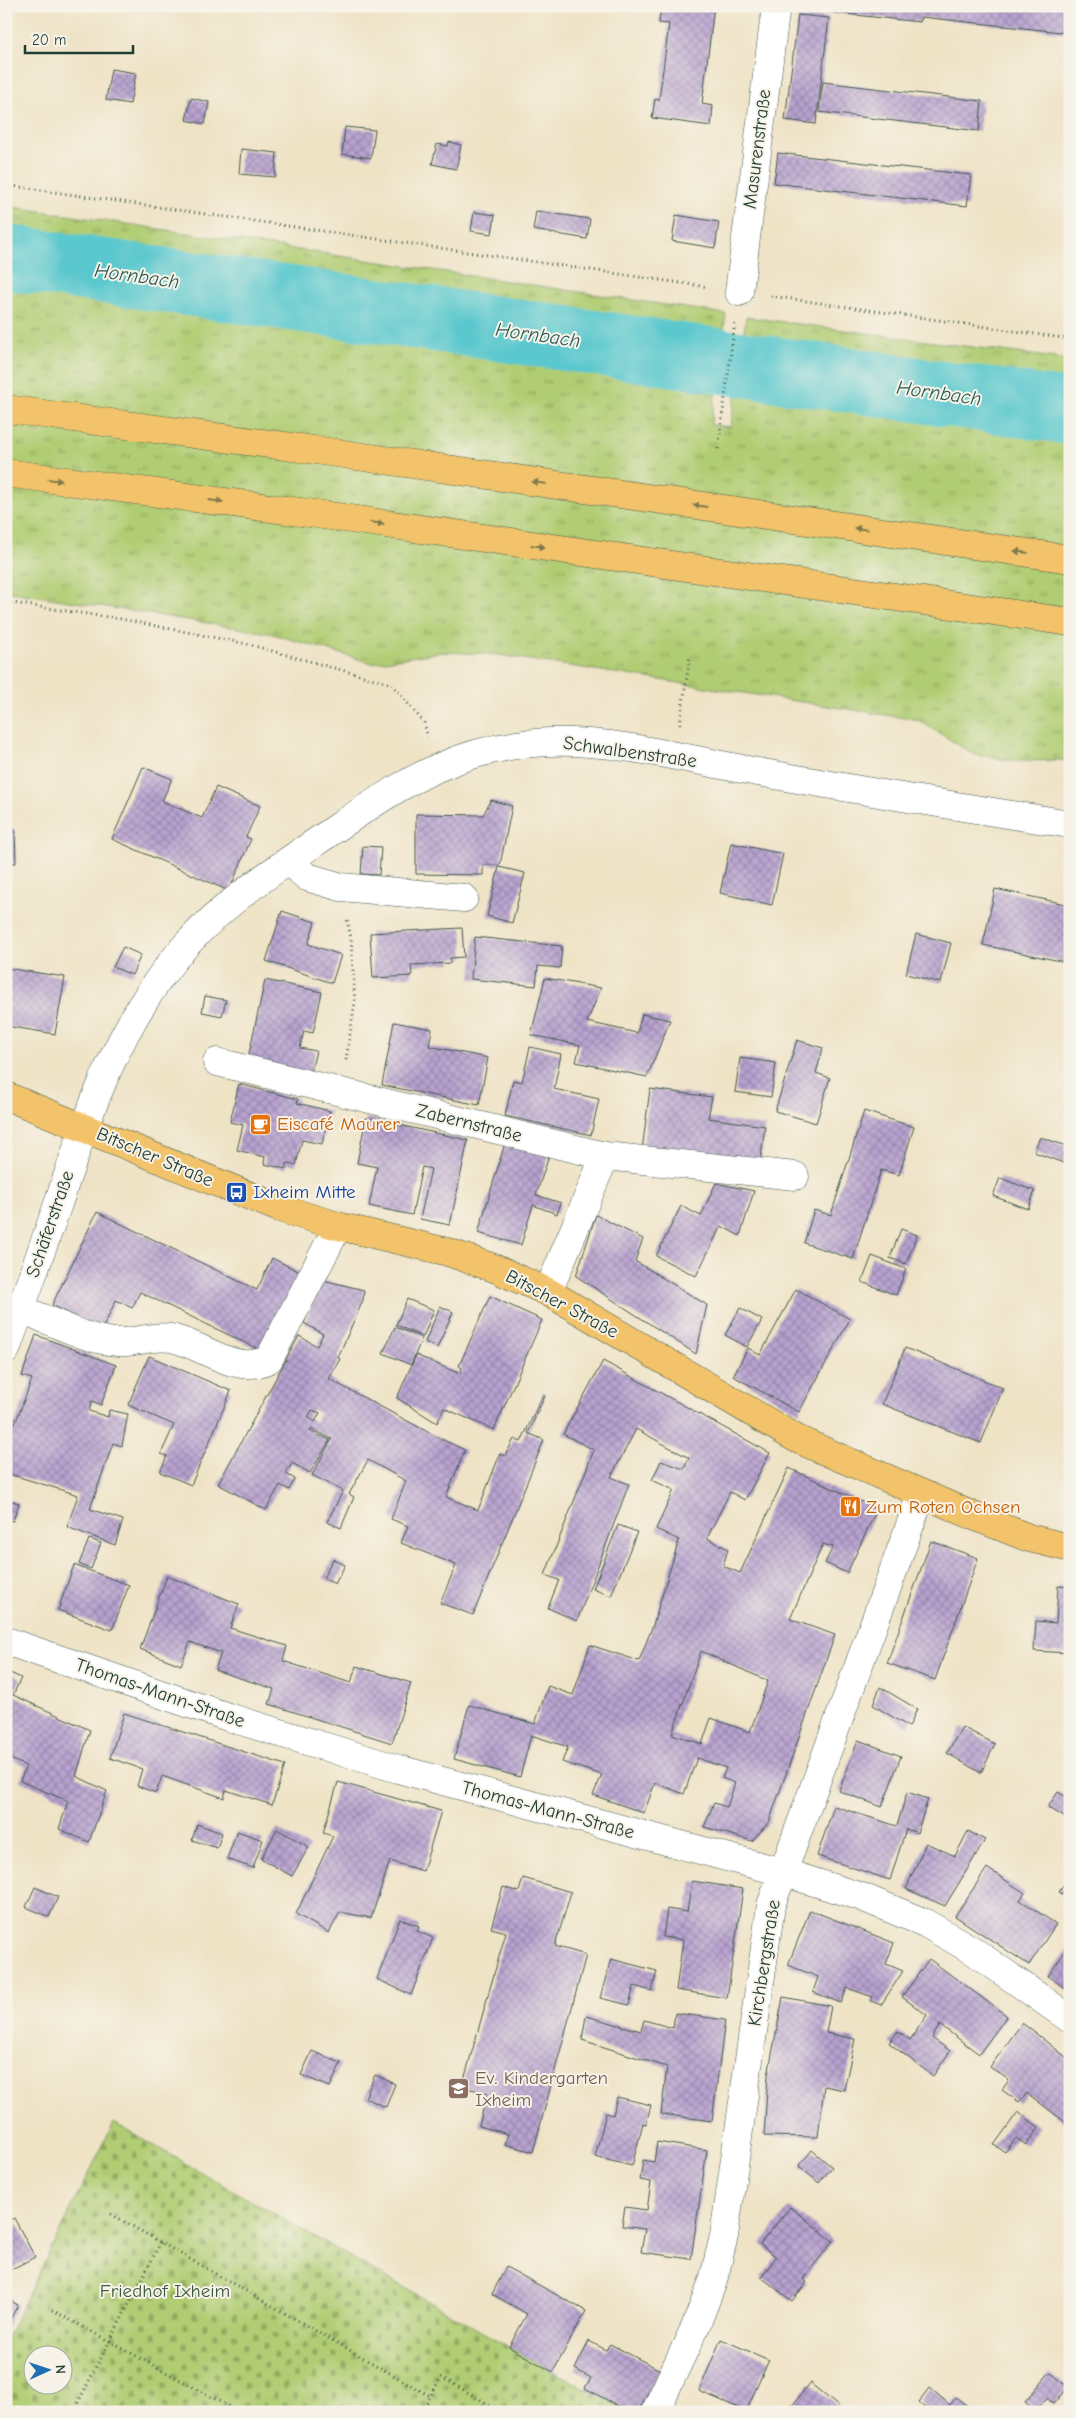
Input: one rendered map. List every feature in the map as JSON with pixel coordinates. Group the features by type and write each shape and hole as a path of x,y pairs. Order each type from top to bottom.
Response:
{"main road":[{"path":"6,409 322,451 1070,559"},
{"path":"6,473 316,514 1070,622"},
{"name":"Bitscher Straße","path":"6,1096 237,1192 338,1226 448,1252 494,1268 548,1292 797,1439 921,1495 1029,1538 1070,1548"}],"street":[{"name":"Masurenstraße","path":"737,304 776,6"},
{"name":"Schwalbenstraße","path":"83,1127 126,1031 157,980 190,941 222,910 288,861 399,786 437,767 476,754 509,746 552,742 604,745 904,799 1070,824"},
{"path":"288,861 307,877 341,887 464,898"},
{"name":"Zabernstraße","path":"217,1062 605,1156 795,1176"},
{"name":"Schäferstraße","path":"6,1350 83,1127"},
{"path":"548,1292 605,1156"},
{"path":"21,1309 100,1340 122,1342 158,1336 176,1339 227,1361 249,1365 260,1363 269,1359 338,1226"},
{"name":"Kirchbergstraße","path":"655,2412 697,2323 713,2281 724,2236 771,1905 921,1495"},
{"name":"Thomas-Mann-Straße","path":"6,1641 228,1716 398,1770 782,1872 862,1897 925,1923 972,1950 1070,2019"}],"path":[{"path":"6,185 737,304 1070,339"},
{"path":"718,449 737,304"},
{"path":"6,602 121,619 248,644 392,684 424,723 437,767"},
{"path":"675,757 690,655"},
{"path":"341,887 351,938 355,1002 342,1092"},
{"path":"111,2214 430,2396"},
{"path":"73,2412 161,2242"},
{"path":"52,2310 239,2412"},
{"path":"422,2412 441,2377 502,2412"}],"green space":[{"path":"6,206 726,314 711,425 731,427 746,317 1070,360 1070,760 1015,761 975,755 918,720 492,654 441,652 372,663 269,633 6,591"},
{"name":"Friedhof Ixheim","path":"114,2123 509,2347 629,2412 6,2412 6,2339"}],"building":[{"path":"661,6 714,6 702,104 713,106 711,126 652,118 655,99 659,100 669,24 659,23"},
{"path":"827,6 1070,6 1070,33 921,17 920,22 827,12"},
{"path":"798,15 829,18 816,124 785,120"},
{"path":"111,69 136,73 130,104 106,100"},
{"path":"823,82 982,101 979,131 819,112"},
{"path":"191,98 209,102 205,124 186,120"},
{"path":"345,127 375,130 371,158 342,154"},
{"path":"449,142 461,145 456,169 432,164 437,144 448,146"},
{"path":"241,149 277,153 275,177 239,174"},
{"path":"778,153 971,175 967,206 774,183"},
{"path":"536,211 590,219 587,239 533,230"},
{"path":"474,212 495,215 492,234 471,231"},
{"path":"676,215 719,222 715,248 672,241"},
{"path":"143,767 172,779 162,801 202,818 216,787 260,806 246,837 251,839 229,891 112,839"},
{"path":"491,800 512,806 500,865 483,865 483,875 416,874 416,814 483,815"},
{"path":"6,830 15,830 16,863 6,863"},
{"path":"731,843 783,854 772,905 720,893"},
{"path":"363,846 381,847 379,875 361,874"},
{"path":"499,867 525,873 512,923 487,916"},
{"path":"995,889 1070,905 1070,963 983,945"},
{"path":"282,911 315,922 308,944 341,955 332,983 266,961"},
{"path":"462,928 464,957 450,958 451,963 411,965 412,976 373,978 370,933"},
{"path":"916,934 951,943 941,983 906,974"},
{"path":"475,937 562,946 560,968 538,966 536,986 471,979"},
{"path":"123,947 141,955 132,975 113,967"},
{"path":"6,968 65,977 55,1034 6,1026"},
{"path":"545,978 601,988 587,1022 637,1033 642,1014 670,1020 647,1077 576,1062 580,1045 531,1035"},
{"path":"265,980 322,992 313,1033 304,1031 300,1048 316,1051 310,1076 247,1063"},
{"path":"205,996 226,1000 222,1016 202,1012"},
{"path":"394,1022 432,1029 429,1046 488,1058 479,1105 382,1085"},
{"path":"797,1040 823,1048 816,1073 830,1078 816,1123 775,1111"},
{"path":"530,1047 561,1054 554,1089 599,1099 591,1135 505,1116 513,1080 522,1082"},
{"path":"740,1058 776,1063 771,1097 735,1092"},
{"path":"239,1084 298,1099 297,1103 330,1111 322,1144 302,1140 296,1165 287,1163 286,1169 264,1164 265,1157 237,1150 243,1125 230,1122"},
{"path":"650,1089 712,1097 708,1118 765,1126 760,1165 642,1150"},
{"path":"864,1111 914,1127 899,1175 881,1170 853,1259 804,1243 814,1210 831,1215"},
{"path":"366,1118 468,1140 450,1225 420,1219 431,1169 422,1167 412,1215 369,1206 377,1167 357,1163"},
{"path":"1040,1137 1070,1147 1066,1164 1034,1152"},
{"path":"505,1143 549,1156 536,1195 561,1203 557,1214 533,1205 521,1245 478,1233"},
{"path":"1000,1178 1035,1191 1028,1209 993,1196"},
{"path":"716,1183 754,1191 740,1236 721,1226 696,1276 656,1256 681,1206 701,1216"},
{"path":"97,1212 257,1290 272,1258 300,1272 262,1351 140,1292 132,1308 116,1300 102,1330 52,1305"},
{"path":"596,1215 643,1239 635,1261 707,1305 696,1354 576,1276"},
{"path":"901,1229 917,1235 906,1264 890,1258"},
{"path":"872,1256 906,1269 896,1295 862,1282"},
{"path":"323,1280 364,1290 363,1300 338,1357 340,1359 329,1379 465,1450 446,1497 478,1510 500,1454 505,1456 514,1439 521,1442 543,1395 545,1396 528,1433 544,1440 473,1615 440,1603 456,1565 401,1543 408,1526 391,1519 406,1481 368,1460 349,1494 354,1497 341,1528 327,1522 343,1491 312,1475 332,1439 312,1429 310,1431 330,1440 310,1473 292,1463 286,1474 295,1479 289,1490 280,1485 266,1510 218,1484 299,1336 317,1346 323,1334 304,1323","holes":["312,1410 320,1413 315,1422 308,1417"]},
{"path":"796,1289 850,1319 799,1412 733,1376 748,1348 760,1355"},
{"path":"490,1296 542,1320 494,1430 444,1408 437,1423 397,1398 416,1355 460,1374 462,1368 459,1366"},
{"path":"407,1299 434,1310 423,1337 396,1325"},
{"path":"440,1306 453,1312 437,1348 425,1342"},
{"path":"740,1308 762,1320 747,1347 725,1335"},
{"path":"395,1327 422,1338 411,1365 383,1353"},
{"path":"36,1335 116,1365 101,1405 92,1401 89,1411 108,1417 109,1410 128,1414 122,1446 113,1443 90,1509 123,1520 115,1545 67,1527 78,1495 6,1473 6,1422 15,1424 32,1379 22,1376"},
{"path":"905,1348 1003,1388 981,1443 882,1404"},
{"path":"149,1356 231,1391 191,1485 160,1472 167,1456 161,1454 174,1425 128,1405"},
{"path":"603,1361 770,1453 745,1500 730,1492 707,1538 728,1549 723,1566 740,1573 789,1468 877,1509 847,1573 825,1563 833,1547 823,1544 790,1619 835,1635 769,1822 752,1841 704,1827 714,1803 727,1807 735,1783 722,1778 726,1768 697,1758 684,1794 655,1783 644,1813 593,1795 602,1775 562,1762 568,1747 531,1735 520,1777 454,1759 469,1705 535,1724 548,1686 573,1695 590,1645 639,1661 653,1625 679,1540 656,1529 674,1490 652,1480 661,1461 684,1469 689,1458 636,1429 611,1477 629,1484 577,1621 548,1608 559,1580 545,1575 594,1450 563,1434","holes":["701,1651 768,1681 750,1732 711,1718 702,1744 672,1734"]},
{"path":"6,1499 19,1503 13,1521 6,1519"},
{"path":"618,1525 637,1532 611,1596 593,1589"},
{"path":"89,1539 101,1543 91,1569 79,1564"},
{"path":"931,1541 978,1558 935,1680 887,1663"},
{"path":"333,1559 345,1565 335,1584 323,1578"},
{"path":"74,1565 129,1585 112,1630 58,1610"},
{"path":"167,1576 239,1604 230,1628 287,1646 283,1661 351,1683 356,1666 411,1683 392,1743 269,1704 274,1689 215,1670 221,1653 190,1642 181,1665 140,1649"},
{"path":"1058,1586 1070,1587 1070,1653 1034,1651 1036,1621 1056,1623"},
{"path":"6,1671 21,1678 13,1695 90,1730 76,1776 107,1791 89,1842 59,1829 68,1801 20,1781 26,1766 6,1757"},
{"path":"880,1687 917,1709 909,1727 873,1705"},
{"path":"124,1713 285,1765 272,1805 226,1790 224,1798 162,1776 156,1793 137,1786 142,1769 110,1758"},
{"path":"962,1727 995,1744 981,1773 947,1753"},
{"path":"858,1740 901,1756 882,1807 839,1791"},
{"path":"338,1782 441,1811 423,1871 390,1861 371,1918 340,1912 329,1933 296,1914 333,1836 323,1833"},
{"path":"907,1792 928,1799 917,1833 906,1829 890,1880 817,1856 834,1806 897,1826"},
{"path":"1058,1792 1070,1799 1070,1821 1048,1807"},
{"path":"197,1824 222,1833 217,1848 192,1840"},
{"path":"277,1829 309,1847 292,1876 261,1859"},
{"path":"237,1831 263,1840 253,1868 227,1859"},
{"path":"968,1831 985,1840 945,1906 906,1889 926,1843 955,1856"},
{"path":"987,1868 1025,1893 1020,1900 1056,1924 1029,1965 955,1916"},
{"path":"1070,1874 1070,1899 1059,1892"},
{"path":"523,1878 571,1892 555,1946 586,1955 533,2152 505,2144 508,2134 479,2126 487,2093 462,2087 506,1932 491,1928 503,1887 519,1892"},
{"path":"692,1881 743,1889 727,1998 676,1990 683,1940 663,1937 667,1909 687,1912"},
{"path":"35,1887 58,1897 49,1917 26,1907"},
{"path":"810,1910 894,1943 886,1964 903,1971 881,2005 871,2001 873,1997 847,1988 841,2003 813,1992 818,1977 788,1965"},
{"path":"400,1919 419,1926 417,1931 433,1938 411,1995 377,1979"},
{"path":"1070,1945 1070,1992 1048,1976"},
{"path":"611,1959 657,1971 652,1991 634,1986 629,2005 600,1998"},
{"path":"929,1959 1007,2016 979,2054 940,2025 932,2038 950,2051 933,2076 889,2043 898,2031 910,2040 927,2015 902,1997"},
{"path":"783,1997 831,2006 826,2033 855,2039 844,2090 824,2086 818,2137 764,2136 768,2075"},
{"path":"675,2013 725,2020 712,2121 661,2114 667,2067 582,2040 586,2016 641,2031 644,2020 673,2028"},
{"path":"1022,2023 1070,2060 1069,2125 1027,2093 1019,2102 1002,2090 1009,2080 990,2067"},
{"path":"312,2051 341,2063 330,2087 301,2075"},
{"path":"375,2075 395,2084 386,2107 365,2098"},
{"path":"617,2097 651,2105 646,2124 643,2123 632,2166 595,2157 606,2113 613,2115"},
{"path":"1018,2112 1039,2127 1026,2145 1016,2138 1005,2152 994,2145"},
{"path":"657,2142 707,2150 691,2259 641,2252 645,2229 622,2226 625,2207 647,2210 651,2182 640,2180 643,2160 654,2162"},
{"path":"812,2150 832,2167 819,2183 799,2166"},
{"path":"790,2207 833,2241 803,2279 807,2282 792,2301 761,2277 776,2257 760,2244"},
{"path":"14,2218 35,2257 6,2272 6,2222"},
{"path":"506,2267 586,2311 553,2372 509,2347 527,2314 492,2294"},
{"path":"6,2298 18,2305 6,2327"},
{"path":"721,2339 769,2360 746,2411 699,2391"},
{"path":"589,2341 606,2350 610,2344 660,2370 638,2412 629,2412 585,2388 591,2378 575,2369"},
{"path":"1050,2372 1068,2387 1053,2404 1047,2398 1035,2411 1025,2402"},
{"path":"810,2383 839,2407 835,2412 787,2412"},
{"path":"930,2388 950,2405 956,2397 974,2412 930,2412 919,2402"}],"waterway":[{"name":"Hornbach","path":"6,257 1070,412"}],"place":[{"name":"Eiscafé Maurer","path":"261,1124"},
{"name":"Ixheim Mitte","path":"237,1192"},
{"name":"Zum Roten Ochsen","path":"850,1507"},
{"name":"Ev. Kindergarten Ixheim","path":"459,2089"}]}
